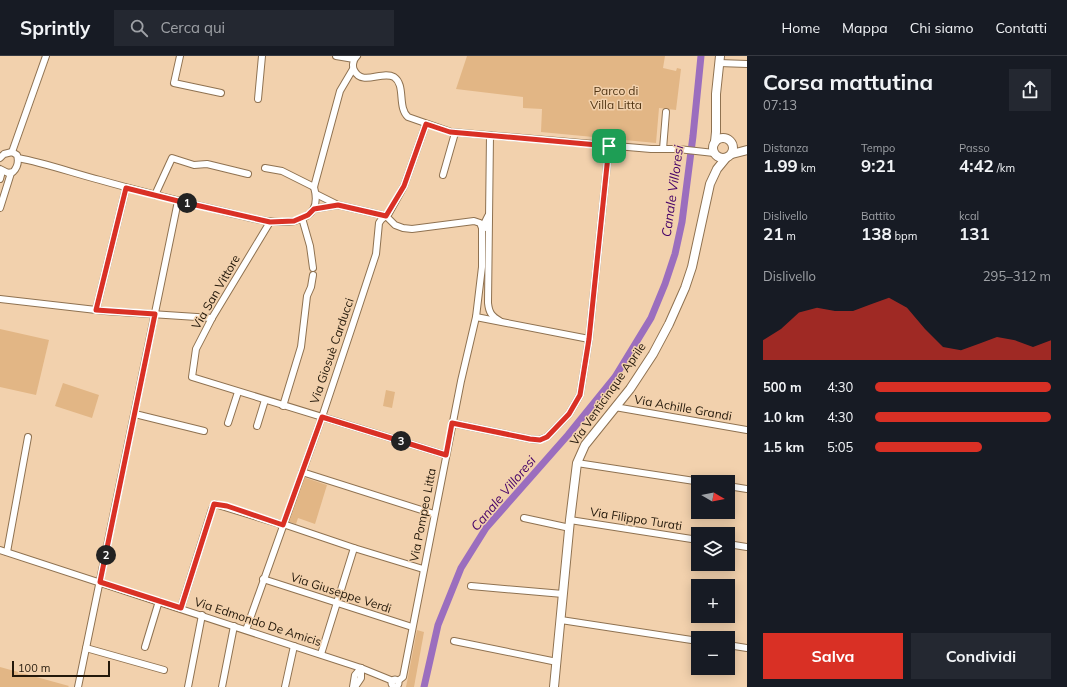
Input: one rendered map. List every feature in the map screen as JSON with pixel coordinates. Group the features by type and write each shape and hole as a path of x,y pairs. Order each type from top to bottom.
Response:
{"street":[{"path":"12,152 46,56"},
{"path":"180,56 174,83 221,93"},
{"path":"258,99 262,56"},
{"path":"339,56 354,62"},
{"path":"712,154 715,142 716,101 720,60 747,64"},
{"path":"18,158 178,201 270,222 294,221 305,217 314,209 317,200 314,187 340,91 354,62"},
{"path":"354,62 356,74 361,78 388,75 395,78 400,85 405,113 408,117 455,132 609,146 678,149 729,156 747,149"},
{"path":"663,149 666,112"},
{"name":"Via Giosuè Carducci","path":"246,630 322,417 374,260 379,223 386,216 404,186 426,124"},
{"path":"716,126 725,138"},
{"path":"443,174 455,132"},
{"name":"Via Pompeo Litta","path":"395,685 403,677 452,423 471,333 476,317 485,229 488,216 490,135"},
{"path":"715,142 719,138 725,138 730,140 733,144 747,149"},
{"path":"729,156 733,151 733,144"},
{"path":"452,423 540,440 547,437 569,414 578,400 589,339 609,146"},
{"path":"1,155 12,152"},
{"path":"0,208 10,173 16,169 18,164 18,158 15,153 12,152"},
{"name":"Via Venticinque Aprile","path":"712,154 717,168"},
{"name":"Via Venticinque Aprile","path":"554,687 577,463 585,445 630,389 653,354 674,314 692,267 710,184 717,168 729,156"},
{"path":"156,195 172,158 194,165 207,164 248,174"},
{"path":"265,168 282,171 314,187"},
{"path":"0,179 1,170 10,173"},
{"path":"96,310 126,188"},
{"path":"316,194 338,205 386,216 395,225 403,228 412,229 474,221 480,223 485,229"},
{"path":"78,687 178,201"},
{"path":"314,209 338,205"},
{"path":"305,217 313,268"},
{"name":"Via San Vittore","path":"238,392 192,378 196,348 212,318 270,222"},
{"name":"Via Pompeo Litta","path":"485,229 488,306"},
{"path":"283,406 301,347 307,296 311,287 313,276"},
{"path":"0,299 96,310 212,318"},
{"path":"478,304 488,306 491,315 500,320"},
{"path":"476,317 500,320 589,339"},
{"path":"228,423 238,392 446,455"},
{"path":"257,426 265,400"},
{"name":"Via Achille Grandi","path":"616,407 747,430"},
{"path":"135,414 204,431"},
{"path":"7,552 28,437"},
{"path":"577,463 691,480"},
{"path":"302,472 434,514"},
{"path":"735,487 747,489"},
{"path":"181,608 214,504 227,506 354,548 424,568"},
{"name":"Via Filippo Turati","path":"524,518 691,539"},
{"path":"735,545 747,547"},
{"path":"321,654 354,548"},
{"name":"Via Edmondo De Amicis","path":"0,550 321,654 389,678 395,685"},
{"name":"Via Giuseppe Verdi","path":"263,579 412,627"},
{"path":"471,586 563,594"},
{"path":"145,647 159,601"},
{"path":"188,687 202,615"},
{"path":"561,620 691,640"},
{"path":"222,687 234,626"},
{"path":"454,641 557,662"},
{"path":"285,687 294,646"},
{"path":"735,646 747,648"},
{"path":"86,648 164,670"},
{"path":"354,687 354,678 361,668"}],"green space":[{"name":"Parco di Villa Litta","path":"467,56 665,56 663,68 676,71 677,68 681,69 676,110 659,108 656,143 541,132 542,109 523,108 523,97 456,89"},
{"path":"0,329 49,340 36,395 0,387"},
{"path":"63,383 99,395 92,418 55,406"},
{"path":"386,390 395,392 392,408 383,406"},
{"path":"303,477 327,485 315,524 298,518 296,524 287,521"},
{"path":"417,630 424,632 414,687 406,687"},
{"path":"0,667 69,686 0,687"}],"waterway":[{"name":"Canale Villoresi","path":"424,687 438,625 461,568 486,528 568,435 615,377 651,318 675,254 682,222 701,56"}],"route":[{"path":"426,124 450,132 609,146 589,339 580,395 569,414 547,437 536,440 452,423 446,455 322,417 283,525 227,506 214,504 181,608 100,582 155,314 96,310 126,188 270,222 294,221 308,215 314,209 338,205 386,216 404,186 426,124"}]}
